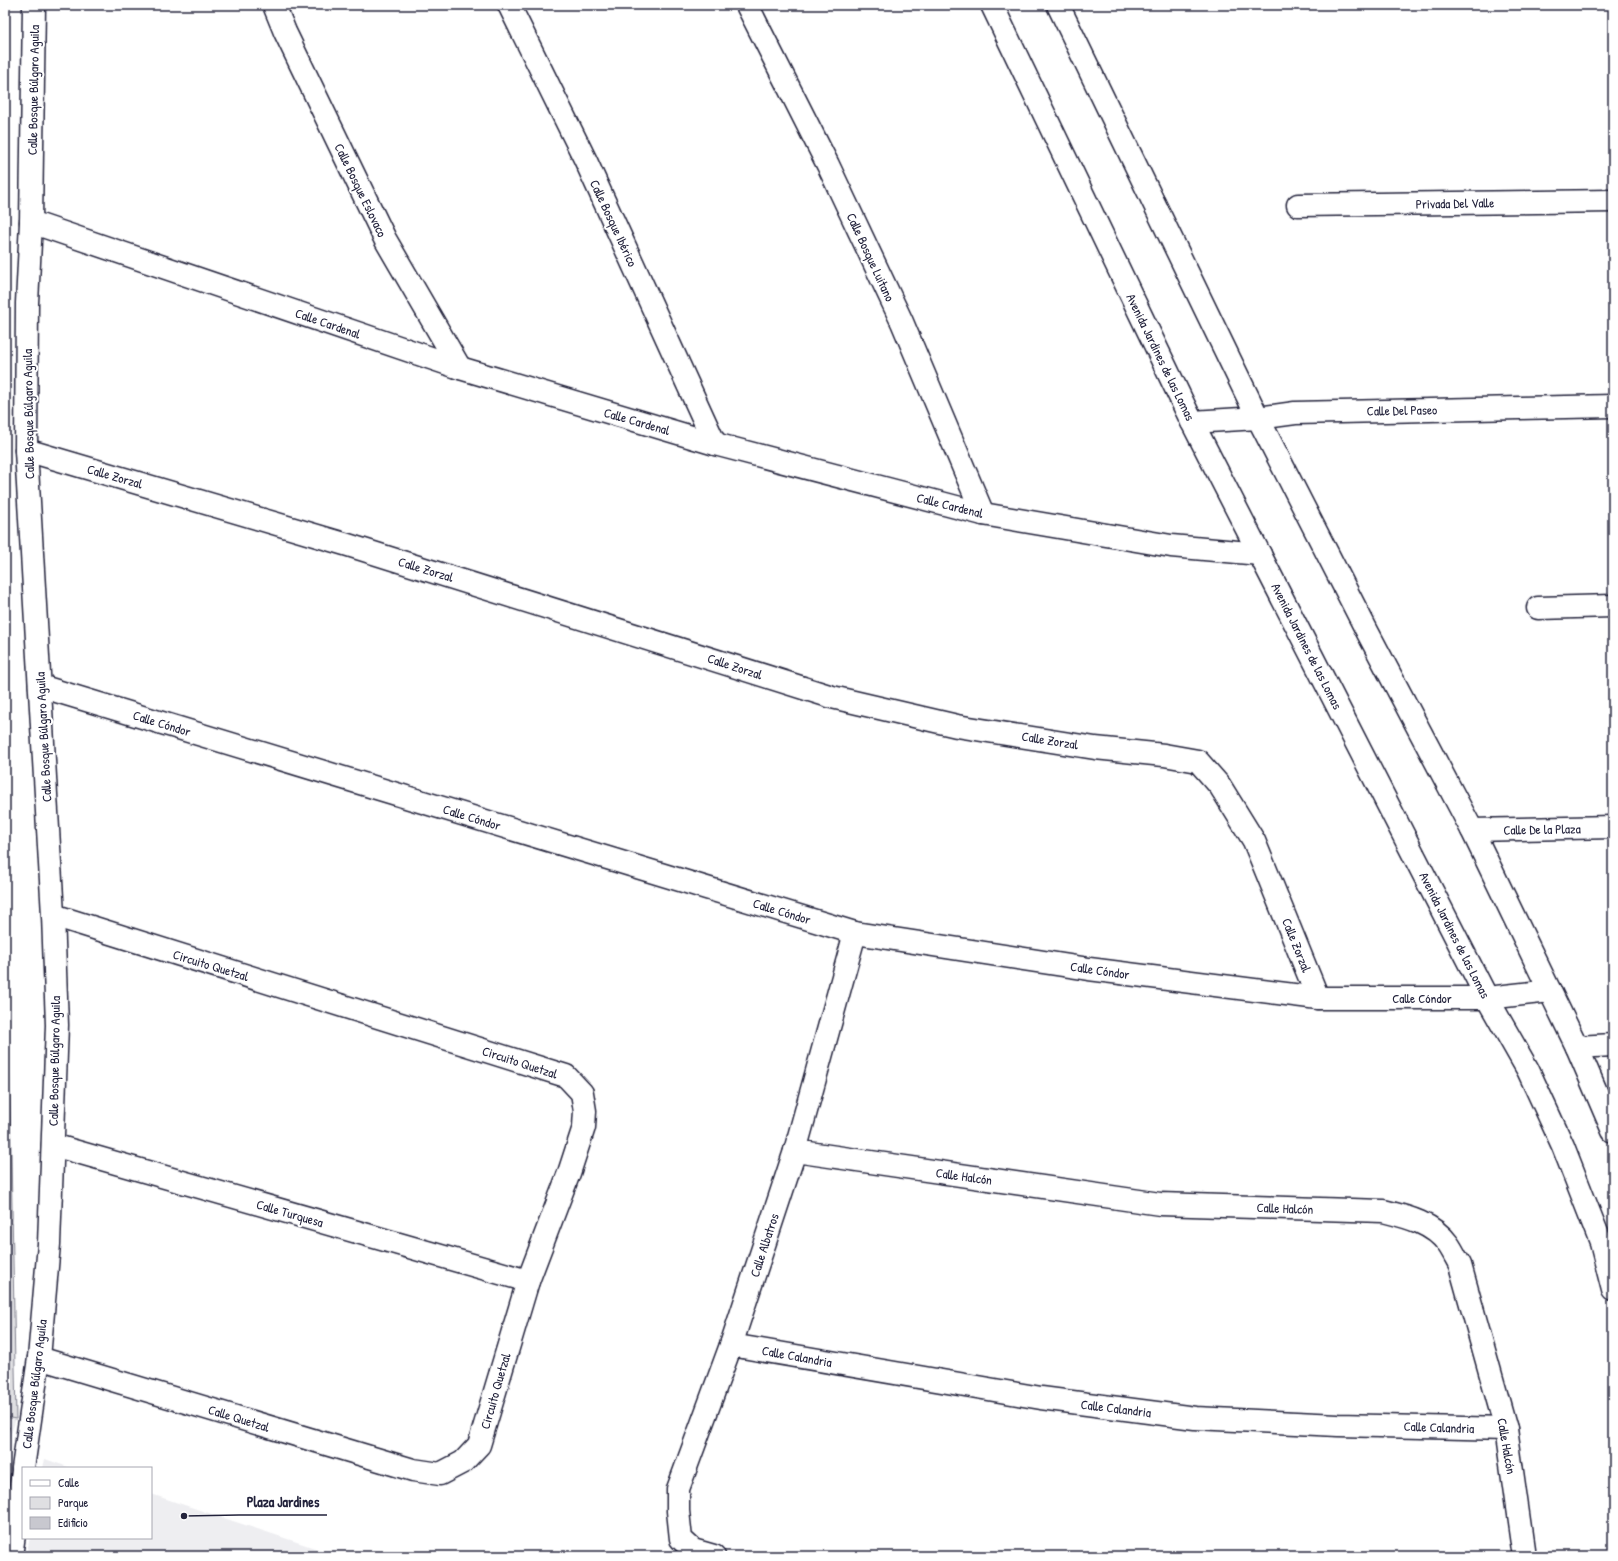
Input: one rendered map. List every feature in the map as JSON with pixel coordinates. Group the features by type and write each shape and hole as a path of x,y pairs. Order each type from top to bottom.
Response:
{"street":[{"name":"Calle Bosque Búlgaro Aguila","path":"23,1467 39,1358 49,1244 57,1025 53,915 26,450 27,303 31,222 34,5"},
{"name":"Calle Bosque Eslovaco","path":"274,5 285,32 385,239 460,368"},
{"name":"Calle Bosque Ibérico","path":"509,5 585,159 715,444"},
{"name":"Calle Bosque Luitano","path":"747,5 824,158 902,322 983,514"},
{"name":"Avenida Jardines de las Lomas","path":"992,5 1192,422 1487,998 1528,1070 1563,1146 1601,1244 1613,1290"},
{"path":"1058,5 1258,418 1368,634 1472,830 1577,1047 1613,1131"},
{"name":"Privada Del Valle","path":"1298,205 1613,201"},
{"name":"Calle Cardenal","path":"31,222 460,368 715,444 983,514 1171,546 1260,554"},
{"name":"Calle Del Paseo","path":"1192,422 1258,418 1295,413 1613,406"},
{"name":"Calle Zorzal","path":"26,450 348,545 832,697 957,726 1095,748 1164,755 1198,761 1220,786 1254,841 1318,998"},
{"path":"1538,608 1613,606"},
{"name":"Calle Cóndor","path":"40,686 855,933 1089,969 1318,998 1487,998 1550,991"},
{"name":"Calle De la Plaza","path":"1472,830 1613,827"},
{"name":"Circuito Quetzal","path":"53,915 566,1076 582,1093 585,1111 584,1127 569,1173 528,1281 479,1445 463,1462 440,1474"},
{"name":"Calle Albatros","path":"714,1556 693,1550 681,1539 678,1511 678,1489 731,1345 794,1151 855,933"},
{"path":"1577,1047 1613,1045"},
{"name":"Calle Turquesa","path":"53,1145 528,1281"},
{"name":"Calle Halcón","path":"794,1151 1160,1204 1383,1211 1413,1219 1432,1229 1447,1243 1460,1265 1506,1429 1524,1556"},
{"name":"Calle Calandria","path":"731,1345 1040,1398 1195,1418 1338,1425 1506,1429"},
{"name":"Calle Quetzal","path":"39,1358 406,1467 440,1474"},
{"name":"Calle Bosque Búlgaro Aguila","path":"11,1556 22,1476"}],"shaded area":[{"path":"5,1417 16,1419 5,1451"},
{"path":"45,1459 68,1467 43,1467"},
{"path":"152,1494 339,1556 26,1556 30,1539 152,1539"}],"green space":[{"path":"5,957 9,1048 16,1419 5,1417"}],"building":[{"path":"5,1426 9,1427 5,1441"}],"place":[{"name":"Plaza Jardines","path":"184,1516"}]}
